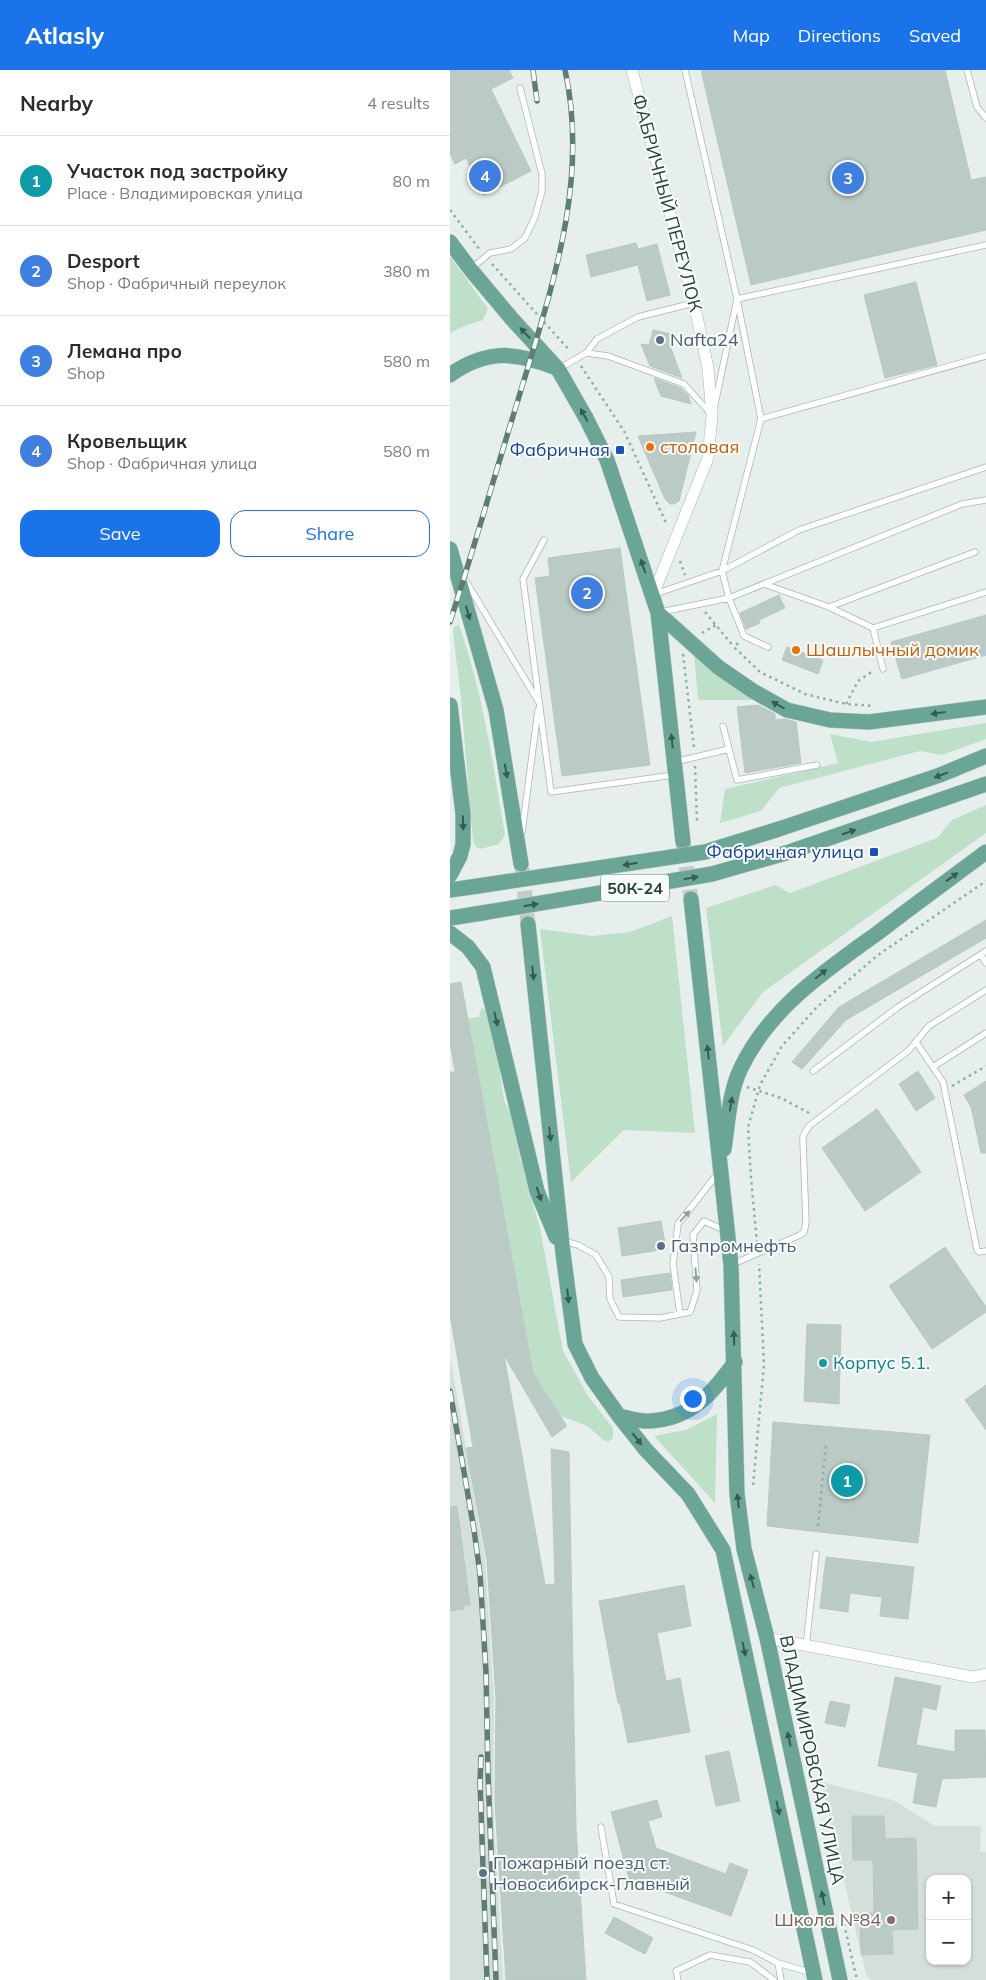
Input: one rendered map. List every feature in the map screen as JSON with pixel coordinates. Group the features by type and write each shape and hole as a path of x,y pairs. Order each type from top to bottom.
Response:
{"main road":[{"path":"450,242 512,319 558,369 607,460 658,613 683,842"},
{"path":"450,375 465,364 490,357 514,355 533,359 558,369"},
{"path":"451,554 496,710 520,857"},
{"path":"658,613 718,667 787,710 830,720 869,722 986,707"},
{"path":"450,705 463,814 460,856 450,875"},
{"name":"50К-24","path":"450,890 705,852 940,775 986,756"},
{"name":"50К-24","path":"450,918 712,874 786,853 986,784"},
{"path":"721,1170 732,1098 739,1072 750,1050 782,1009 819,976 986,852"},
{"name":"ВЛАДИМИРОВСКАЯ УЛИЦА","path":"691,899 731,1265 737,1494 744,1549 767,1638 840,1980"},
{"path":"528,924 562,1246 575,1344 592,1378 619,1416 646,1450 688,1494 723,1550 815,1977"},
{"path":"450,933 468,947 483,967 537,1192 562,1246"},
{"path":"619,1416 647,1422 674,1417 701,1402 720,1382 735,1362"}],"street":[{"name":"ФАБРИЧНЫЙ ПЕРЕУЛОК","path":"632,70 694,303 708,368 712,416 708,458 694,498 674,541 653,595"},
{"path":"767,1638 806,1647 973,1676 986,1674"}],"lane":[{"path":"685,70 737,299 761,420 722,571 729,598 744,636 768,647"},
{"path":"967,70 977,107 986,118"},
{"path":"471,270 490,253 511,249 525,238 535,218 542,192 542,174 520,88"},
{"path":"737,299 986,245"},
{"path":"712,416 737,299"},
{"path":"558,369 586,353 597,339 638,316 694,303"},
{"path":"586,353 608,356 684,384 712,416"},
{"path":"761,420 986,356"},
{"path":"653,595 722,571 799,530 986,466"},
{"path":"658,613 729,598 962,504 986,500"},
{"path":"544,540 523,579 551,792 675,768 729,749"},
{"path":"828,608 975,552"},
{"path":"451,554 539,702 520,857"},
{"path":"764,584 828,608 873,628 986,592"},
{"path":"873,628 882,669"},
{"path":"723,726 737,780 817,765"},
{"path":"813,1071 898,1007 983,953 986,963"},
{"path":"731,1265 804,1232 806,1223 803,1136 809,1126 908,1051 929,1026 986,990"},
{"path":"934,1067 986,1033"},
{"path":"916,1042 942,1079 977,1250 979,1252 986,1251"},
{"path":"680,1314 673,1264 678,1224 721,1170"},
{"path":"562,1246 578,1245 596,1255 609,1277 610,1299 619,1317 660,1318 690,1312 697,1291 693,1235 704,1221 728,1232"},
{"path":"806,1647 816,1554"},
{"path":"601,1827 614,1904 753,1950 778,1963 815,1977"},
{"path":"678,1980 676,1971 710,1955 750,1962 774,1980"},
{"path":"778,1963 781,1980"}],"path":[{"path":"450,210 485,257 576,358 624,431 674,541 688,583"},
{"path":"698,604 734,647 760,672 805,694 846,704 875,706"},
{"path":"734,647 744,636"},
{"path":"846,704 858,681 874,671"},
{"path":"944,1091 986,1066"},
{"path":"759,1090 781,1098 819,1119"},
{"path":"818,1526 826,1445"}],"shaded area":[{"path":"450,1355 485,1561 494,1698 493,1804 503,1980 450,1980"},
{"name":"Школа №84","path":"821,1782 893,1800 935,1826 981,1826 980,1852 986,1852 986,1980 871,1980 866,1975"}],"green space":[{"path":"450,256 488,309 483,320 450,333"},
{"path":"459,625 481,703 492,755 505,835 499,844 480,849 475,846 473,841 461,699 453,631 454,627"},
{"path":"694,654 753,700 698,700"},
{"path":"986,723 986,739 942,755 920,751 779,788 761,811 720,823 725,789 838,763 830,734 871,742"},
{"path":"986,805 986,833 763,992 723,1046 706,908 775,885 790,893 937,838 952,820"},
{"path":"672,916 695,1133 624,1130 571,1182 540,929 592,936 630,932"},
{"path":"481,1008 487,1010 494,1033 504,1100 514,1122 520,1158 540,1228 563,1351 588,1396 613,1428 613,1438 608,1442 587,1426 561,1416 533,1373 467,1018 479,1017"},
{"path":"717,1414 715,1503 654,1436 686,1430"}],"building":[{"path":"450,70 509,70 513,78 491,89 531,171 484,195 466,158 455,164 450,154"},
{"path":"701,70 945,70 971,180 986,177 986,230 751,285"},
{"path":"636,243 638,249 657,244 670,295 647,301 638,265 591,277 586,255"},
{"path":"916,282 937,365 885,378 864,295"},
{"path":"653,330 671,334 669,343 682,378 650,366 641,344 649,345"},
{"path":"654,378 681,388 688,395 691,404 661,396"},
{"path":"696,432 679,501 670,504 665,499 638,436"},
{"path":"620,548 650,765 562,776 535,578 550,576 548,558"},
{"path":"779,595 785,608 759,620 760,623 746,629 740,613"},
{"path":"986,615 986,655 902,679 891,642"},
{"path":"787,647 823,660 818,674 782,660"},
{"path":"758,705 775,714 775,720 785,719 796,722 801,763 745,773 737,707"},
{"path":"986,920 986,938 846,1020 802,1069 792,1062 839,1007"},
{"path":"461,982 533,1373 567,1426 552,1437 504,1355 545,1585 555,1584 551,1449 569,1452 576,1829 586,1980 506,1980 495,1804 496,1698 487,1561 466,1448 473,1447 450,1315 450,1072 455,1072 450,1042 450,984"},
{"path":"918,1071 935,1098 916,1111 899,1084"},
{"path":"986,1081 986,1153 981,1153 971,1107 964,1095"},
{"path":"877,1109 921,1172 865,1211 822,1148"},
{"path":"661,1221 666,1249 622,1256 618,1228"},
{"path":"945,1247 986,1307 986,1312 932,1349 889,1286"},
{"path":"670,1273 672,1290 623,1297 621,1280"},
{"name":"Корпус 5.1.","path":"807,1324 841,1325 839,1404 804,1401"},
{"path":"986,1385 986,1430 965,1400"},
{"path":"773,1422 930,1435 918,1543 767,1526"},
{"path":"457,1506 470,1605 464,1605 464,1609 450,1611 450,1507"},
{"path":"826,1557 914,1567 908,1619 880,1616 882,1597 850,1593 848,1612 820,1608"},
{"path":"684,1585 691,1626 657,1633 666,1681 680,1678 690,1732 628,1743 620,1703 618,1703 599,1601"},
{"path":"895,1677 941,1686 936,1710 923,1707 916,1745 955,1752 955,1730 985,1730 986,1777 942,1779 936,1807 913,1803 918,1773 878,1766"},
{"path":"830,1701 850,1705 845,1727 825,1723"},
{"path":"729,1751 740,1801 716,1806 705,1756"},
{"path":"657,1800 662,1817 648,1821 656,1848 726,1874 730,1863 748,1870 731,1916 629,1879 611,1812"},
{"path":"852,1816 884,1816 885,1839 916,1838 918,1929 892,1930 893,1954 861,1955 860,1913 874,1913 873,1860 853,1860"},
{"path":"614,1917 653,1938 645,1954 605,1933"}],"tunnel":[{"path":"683,844 691,899"},
{"path":"522,868 528,924"}],"railway":[{"path":"533,70 537,101"},
{"path":"450,622 542,319 563,237 570,196 573,154 571,112 565,70"},
{"path":"450,1391 480,1574 486,1672 496,1980"},
{"path":"481,1757 480,1782 487,1980"}],"place":[{"name":"Кровельщик","path":"485,176"},
{"name":"Лемана про","path":"848,178"},
{"name":"Nafta24","path":"660,340"},
{"name":"столовая","path":"650,447"},
{"name":"Фабричная","path":"620,450"},
{"name":"Desport","path":"587,593"},
{"name":"Шашлычный домик","path":"796,650"},
{"name":"Фабричная улица","path":"874,852"},
{"name":"Газпромнефть","path":"661,1246"},
{"name":"Корпус 5.1.","path":"823,1363"},
{"name":"Участок под застройку","path":"847,1481"},
{"name":"Пожарный поезд ст. Новосибирск-Главный","path":"483,1873"},
{"name":"Школа №84","path":"891,1920"}]}
